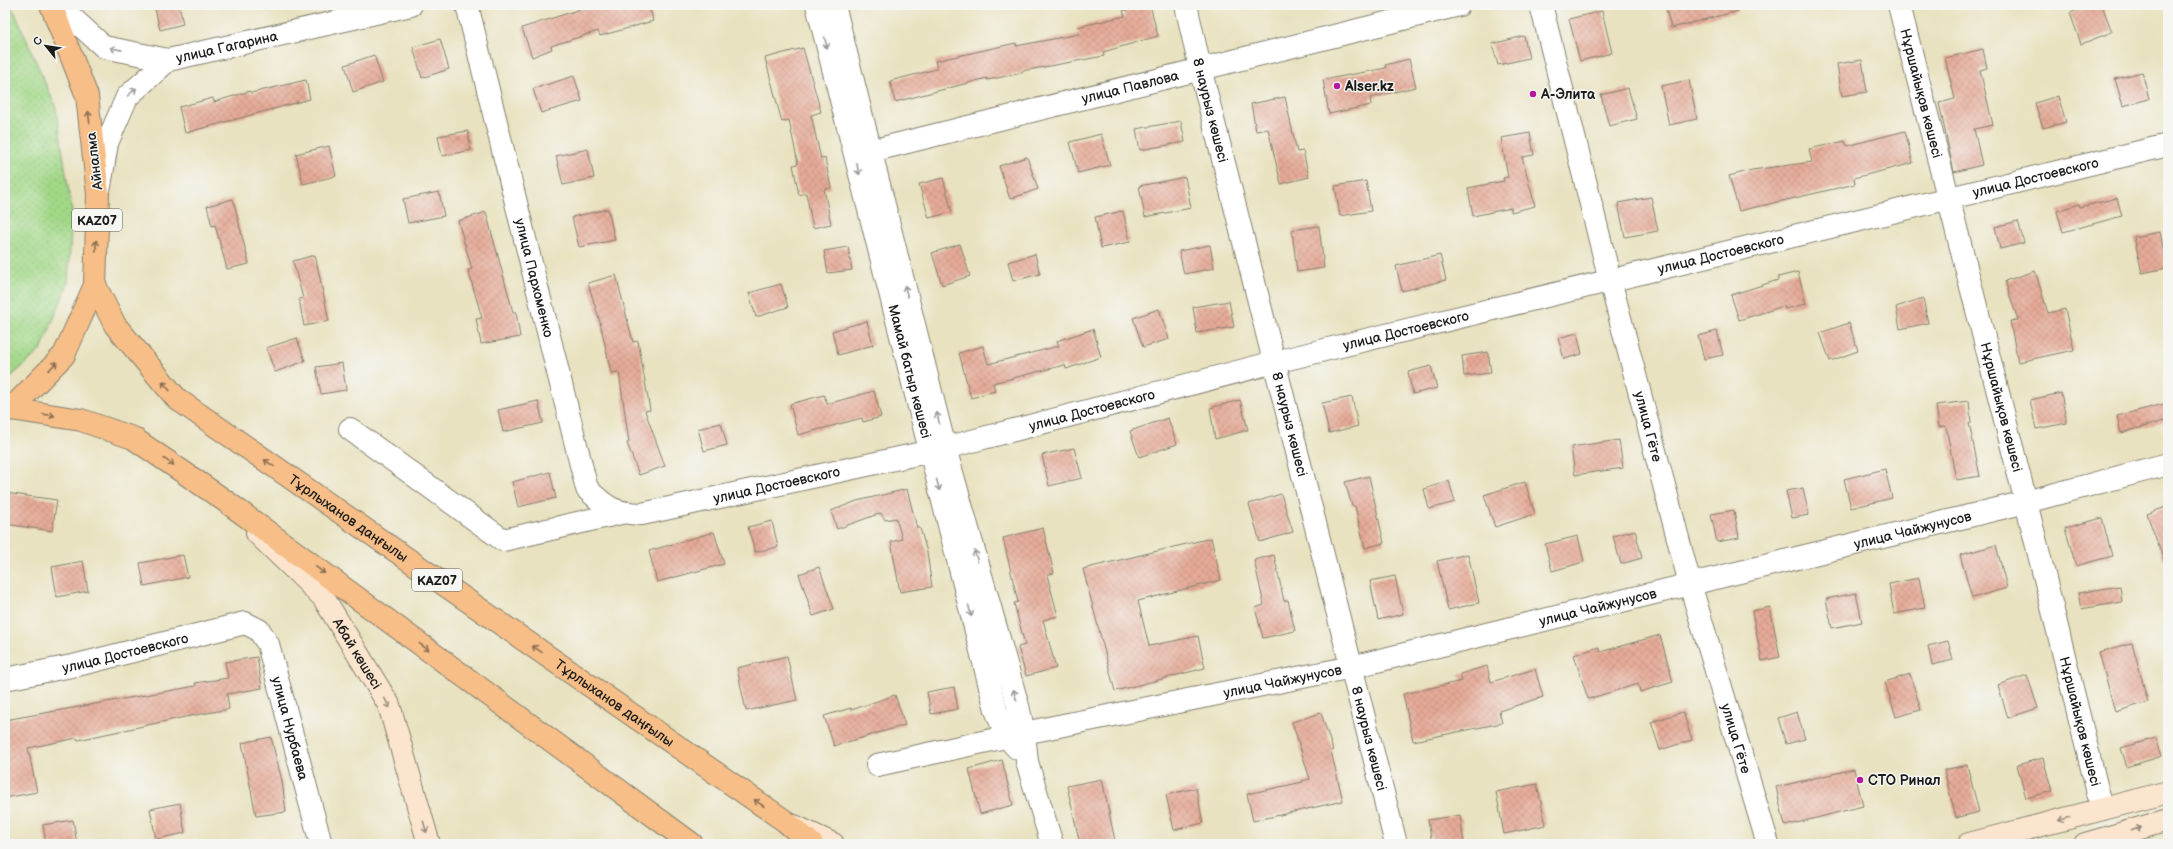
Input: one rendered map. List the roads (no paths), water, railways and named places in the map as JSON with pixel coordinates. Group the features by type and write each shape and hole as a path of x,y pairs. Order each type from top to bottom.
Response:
{"highway":[{"name":"Айналма","path":"8,410 64,355 95,285 98,194 87,96 51,5"},
{"name":"Тұрлыханов даңғылы","path":"95,285 115,325 177,399 785,821 812,844"},
{"name":"KAZ07","path":"8,410 81,420 134,438 224,500 692,844"}],"main road":[{"name":"Абай көшесі","path":"224,500 323,597 389,705 429,844"},
{"path":"1969,844 2168,792"},
{"path":"2085,844 2107,841 2168,820"},
{"path":"785,821 833,844"}],"street":[{"name":"улица Гагарина","path":"58,5 104,47 168,60 411,5"},
{"name":"улица Пархоменко","path":"467,5 587,489 601,502 621,513 642,514"},
{"name":"Мамай батыр көшесі","path":"817,5 1016,735 1027,762 1052,844"},
{"name":"Мамай батыр көшесі","path":"834,5 871,151 937,449"},
{"name":"8 наурыз көшесі","path":"1186,5 1200,68 1396,844"},
{"name":"улица Павлова","path":"871,151 1200,68 1459,5"},
{"name":"улица Гёте","path":"1541,5 1610,280 1690,584 1768,844"},
{"name":"Нұршайықов көшесі","path":"1899,5 2026,502 2102,809"},
{"path":"98,194 107,143 127,97 168,60"},
{"name":"улица Достоевского","path":"642,514 937,449 1275,362 1610,280 1948,200 2168,145"},
{"path":"350,429 504,540 621,513"},
{"name":"улица Чайжунусов","path":"877,765 1016,735 1352,667 2026,502 2168,464"},
{"name":"улица Достоевского","path":"5,679 84,663 245,623"},
{"name":"улица Нурбаева","path":"245,623 259,630 268,644 321,844"}],"place":[{"name":"Alser.kz","path":"1337,86"},
{"name":"А-Элита","path":"1533,94"},
{"name":"СТО Ринал","path":"1860,780"}]}
